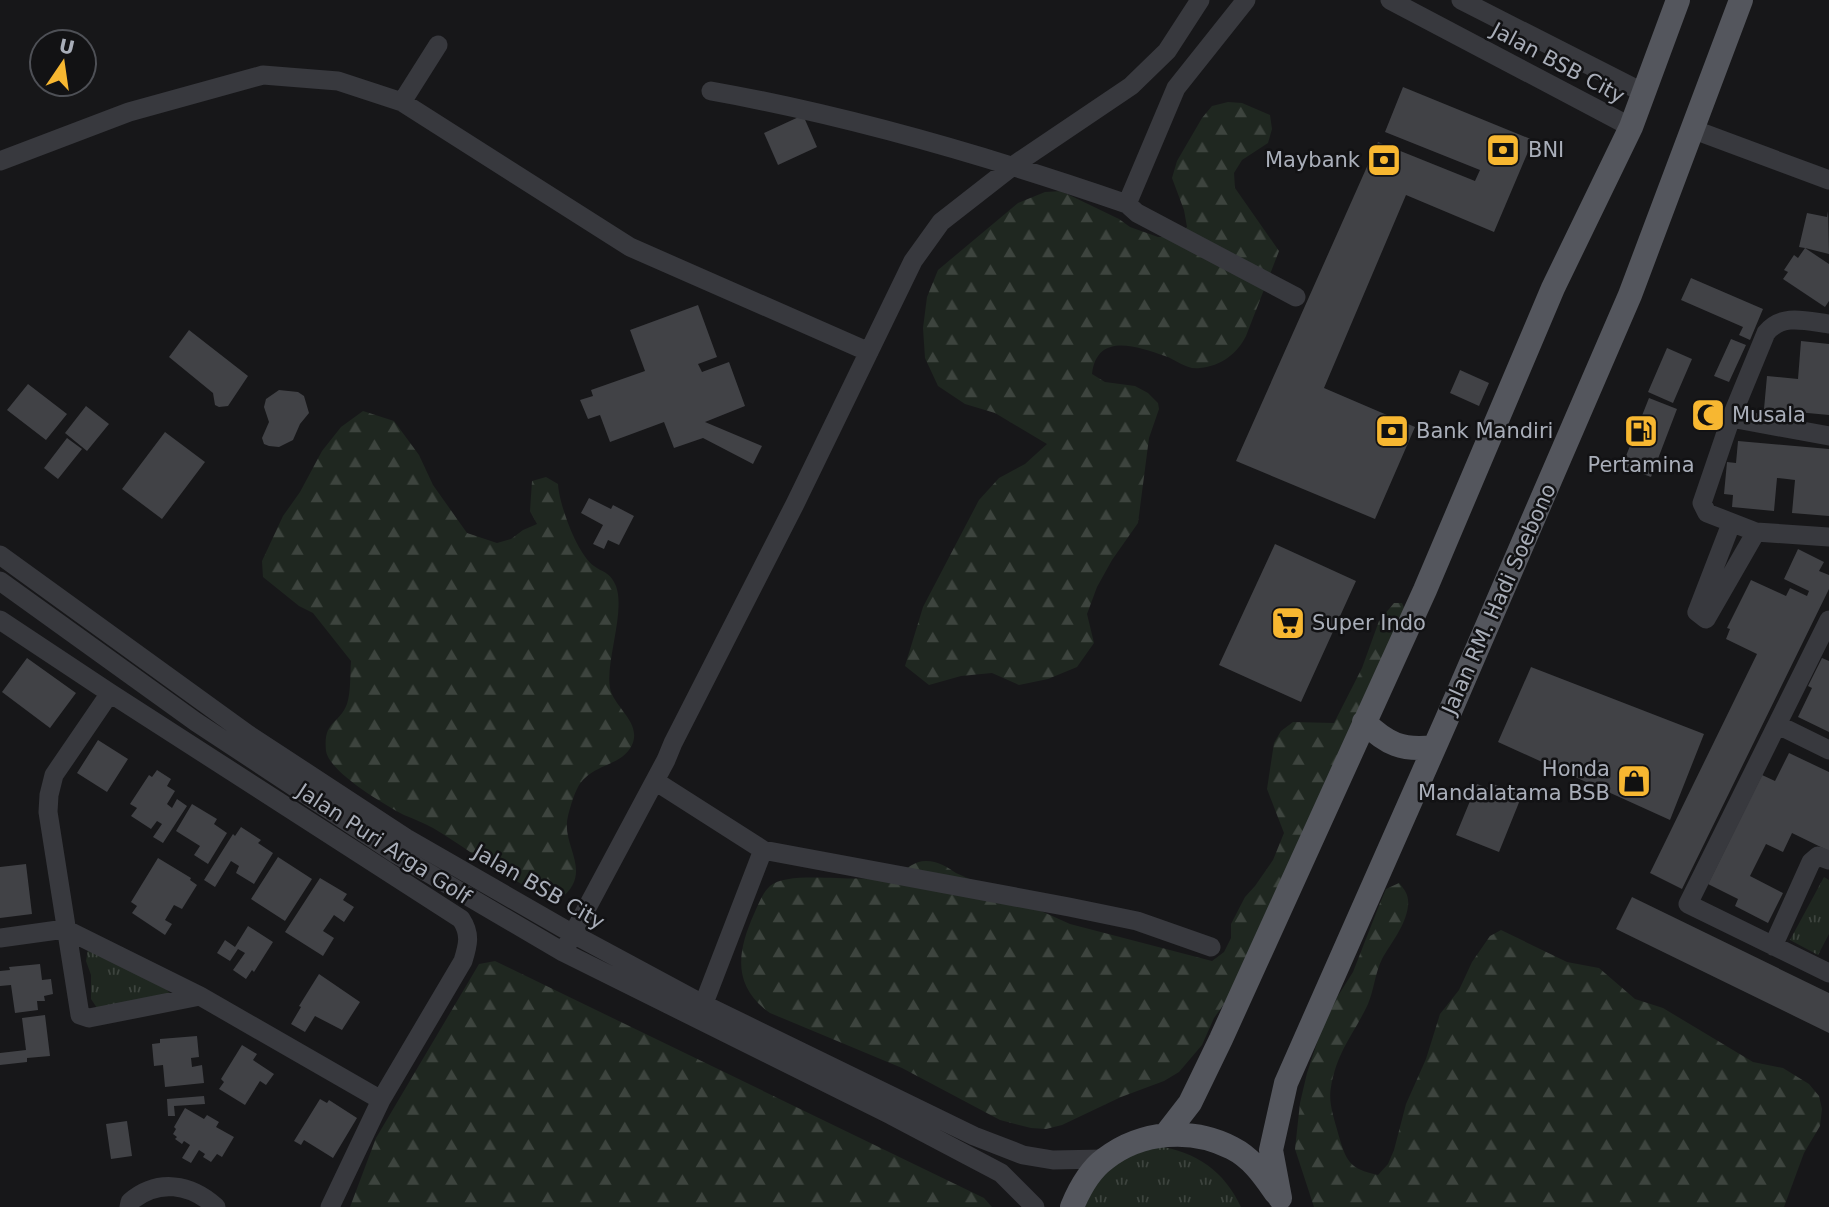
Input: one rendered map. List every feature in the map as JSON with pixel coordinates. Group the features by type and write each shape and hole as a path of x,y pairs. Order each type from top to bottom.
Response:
{"main road":[{"path":"1166,1134 1190,1103 1206,1071 1430,577 1553,288 1631,127 1678,0"},
{"name":"Jalan RM. Hadi Soebono","path":"1280,1203 1272,1150 1286,1083 1625,307 1741,0"},
{"path":"1364,722 1391,743 1413,750 1434,747"},
{"name":"Jalan RM. Hadi Soebono","path":"1072,1207 1082,1185 1104,1159 1133,1142 1166,1134 1201,1136 1233,1148 1260,1170 1280,1203"}],"street":[{"path":"563,952 655,781 795,504 913,261 941,222 1014,165 1131,86 1167,51 1200,0"},
{"path":"1127,204 1176,88 1246,0"},
{"name":"Jalan BSB City","path":"1461,0 1644,93"},
{"name":"Jalan BSB City","path":"1397,2 1631,127"},
{"path":"402,103 438,45"},
{"path":"0,161 129,112 263,75 338,80 402,103 630,247 869,352"},
{"path":"710,91 771,102 1014,165 1127,204 1137,213 1296,297"},
{"path":"1692,129 1829,180"},
{"path":"1829,324 1789,319 1772,326 1766,333 1731,418 1702,503 1707,513 1756,532 1829,537"},
{"path":"1731,418 1829,436"},
{"path":"1731,524 1697,612 1706,620 1756,532"},
{"name":"Jalan BSB City","path":"0,555 246,733 406,838 573,934 700,1012 1001,1173 1035,1207"},
{"name":"Jalan BSB City","path":"0,581 196,722 396,854 563,952 974,1136 1023,1155 1053,1160 1104,1159"},
{"name":"Jalan Puri Arga Golf","path":"0,620 461,919 466,927 469,939 463,961 381,1100 330,1207"},
{"path":"1827,629 1688,904 1773,946 1827,968"},
{"path":"110,693 54,775 49,795 48,812 80,1015 84,1017 200,996"},
{"path":"1777,724 1829,750"},
{"path":"655,781 763,850 1069,906 1137,921 1211,947"},
{"path":"700,1012 763,850"},
{"path":"1773,946 1811,862 1818,856 1829,860"},
{"path":"0,938 65,929 200,996 381,1100"},
{"path":"129,1207 130,1202 140,1194 171,1186 197,1192 216,1207"}],"green space":[{"path":"1228,102 1242,103 1270,115 1272,129 1268,143 1242,160 1234,173 1235,188 1279,251 1246,336 1233,354 1221,362 1208,367 1190,368 1154,352 1130,346 1110,347 1101,352 1095,361 1092,374 1105,382 1135,386 1148,393 1158,403 1159,409 1149,438 1138,523 1112,560 1097,587 1087,614 1094,643 1077,667 1048,679 1019,685 992,673 961,676 929,685 905,666 923,607 979,500 999,478 1025,464 1047,444 995,413 965,404 938,386 925,358 923,328 927,297 938,270 1018,203 1045,192 1061,191 1130,227 1158,237 1175,237 1187,227 1184,210 1172,178 1177,161 1212,106"},
{"path":"363,411 394,421 419,455 433,485 467,533 497,543 511,539 537,524 530,511 532,481 546,477 558,484 565,516 581,551 614,582 619,605 610,663 610,688 630,722 634,737 632,745 623,756 591,773 576,790 567,827 576,869 575,879 570,890 559,900 525,886 433,828 372,796 347,778 329,759 326,751 327,734 347,704 351,661 313,613 299,606 263,577 262,561 283,516 300,492 322,451 341,427"},
{"path":"1394,603 1402,603 1405,610 1232,993 1214,1018 1202,1045 1179,1072 1062,1125 1046,1129 1031,1128 1000,1120 902,1068 770,1013 749,991 741,968 744,942 759,903 770,886 789,879 877,877 897,873 922,861 942,865 1070,924 1212,961 1224,952 1231,938 1231,924 1245,897 1273,860 1284,833 1267,789 1274,743 1281,731 1293,722 1334,723 1362,668 1379,621"},
{"path":"1824,877 1829,880 1829,934 1818,955 1790,940"},
{"path":"1399,883 1408,899 1404,920 1382,959 1368,1004 1342,1053 1331,1087 1333,1116 1350,1162 1361,1170 1378,1175 1388,1164 1406,1104 1426,1059 1440,1014 1459,990 1472,962 1490,936 1501,930 1567,962 1599,968 1635,999 1663,1008 1753,1062 1783,1068 1809,1084 1819,1096 1822,1109 1820,1126 1804,1153 1784,1207 1314,1207 1295,1149 1300,1103 1307,1073 1322,1028 1353,972 1386,889"},
{"path":"88,949 171,994 97,1008 91,999 91,975 86,961"},
{"path":"495,961 984,1198 992,1207 350,1207 376,1138 479,964"},
{"path":"1157,1146 1185,1153 1208,1165 1226,1183 1241,1207 1065,1207 1087,1173"}],"building":[{"path":"1403,87 1533,140 1494,232 1406,195 1324,388 1415,427 1375,519 1236,461 1378,142 1475,181 1480,170 1385,132"},
{"path":"803,115 817,147 778,165 764,133"},
{"path":"1828,211 1829,254 1799,247 1807,213 1827,217"},
{"path":"1805,248 1829,264 1829,301 1825,307 1783,279 1788,272 1784,270 1794,255 1798,258"},
{"path":"1691,278 1763,309 1750,340 1739,335 1743,327 1681,300"},
{"path":"698,305 717,357 698,364 702,372 729,362 745,406 705,422 762,446 753,464 703,438 674,448 664,422 610,442 600,415 588,419 580,400 593,396 591,390 645,371 630,330"},
{"path":"189,330 248,376 228,406 215,405 213,393 169,357"},
{"path":"1731,339 1746,345 1729,382 1714,376"},
{"path":"1801,341 1829,344 1829,415 1764,409 1767,376 1798,379"},
{"path":"1667,348 1692,359 1673,403 1648,392"},
{"path":"1460,370 1489,383 1479,406 1450,393"},
{"path":"28,384 67,414 46,440 7,410"},
{"path":"279,390 298,392 304,396 309,413 300,424 293,440 279,447 264,444 262,438 269,422 264,407 266,399"},
{"path":"1649,398 1677,409 1651,477 1622,466"},
{"name":"Musala","path":"1703,404 1719,411 1713,426 1696,419"},
{"path":"86,406 109,424 87,451 65,433"},
{"path":"165,432 205,462 162,519 122,489"},
{"path":"67,438 82,449 58,479 44,468"},
{"path":"1738,441 1829,449 1829,516 1792,513 1795,480 1777,478 1774,511 1732,507 1733,495 1724,494 1727,462 1736,463"},
{"path":"589,498 611,509 613,505 634,516 619,545 608,540 604,549 593,544 603,525 581,513"},
{"name":"Super Indo","path":"1275,544 1356,581 1301,702 1219,665"},
{"path":"1798,549 1824,562 1819,571 1829,575 1829,589 1682,889 1650,873 1757,654 1726,639 1730,629 1727,628 1751,580 1786,596 1790,588 1807,596 1809,591 1784,579"},
{"path":"27,658 76,693 50,728 2,692"},
{"path":"1822,658 1829,661 1829,732 1798,717 1812,688 1808,686"},
{"name":"Honda Mandalatama BSB","path":"1531,667 1704,734 1670,820 1498,742"},
{"path":"98,740 128,759 107,792 77,773"},
{"path":"1789,753 1829,772 1829,851 1792,833 1783,852 1766,844 1750,876 1783,893 1768,923 1735,906 1738,899 1708,884 1762,775 1775,781"},
{"path":"157,770 171,779 167,786 175,791 167,804 172,808 177,799 187,806 163,843 153,837 162,824 157,821 151,829 131,816 137,808 130,804 149,775 152,777"},
{"path":"1477,784 1491,789 1493,784 1522,795 1499,852 1456,835"},
{"path":"192,804 217,819 214,824 227,833 208,864 194,855 200,846 176,831"},
{"path":"241,827 261,840 258,843 273,853 254,884 236,873 239,866 231,861 215,887 204,880 233,834 235,836"},
{"path":"278,857 312,879 285,921 251,899"},
{"path":"158,858 191,878 197,885 182,909 174,905 165,920 172,924 165,935 132,913 137,906 131,902"},
{"path":"26,864 32,914 0,918 0,867"},
{"path":"320,878 347,894 343,900 354,907 344,922 334,915 323,931 334,938 323,956 285,932"},
{"path":"1632,897 1829,993 1829,1033 1616,929"},
{"path":"248,926 273,942 254,972 252,970 246,979 233,970 245,953 238,949 230,961 217,953 225,940 235,947"},
{"path":"40,964 42,980 51,979 53,994 44,996 45,1001 37,1001 38,1010 15,1013 11,985 0,986 0,971 10,970 9,967"},
{"path":"319,974 360,1002 342,1030 315,1016 305,1032 291,1024"},
{"path":"45,1015 50,1056 27,1058 27,1062 0,1065 0,1053 26,1050 22,1018"},
{"path":"197,1036 199,1057 191,1058 192,1067 202,1065 204,1083 165,1087 163,1065 154,1066 152,1044 160,1043 160,1039"},
{"path":"242,1045 257,1054 253,1060 274,1074 266,1085 260,1081 245,1105 219,1089 224,1082 221,1079"},
{"path":"204,1096 205,1104 174,1106 175,1116 168,1116 167,1099"},
{"path":"320,1099 327,1103 329,1100 357,1118 333,1158 304,1140 301,1145 294,1141"},
{"path":"185,1108 204,1119 207,1115 219,1122 216,1127 234,1137 222,1157 217,1154 211,1162 203,1157 205,1154 199,1150 191,1163 182,1158 190,1145 184,1141 182,1144 173,1134"},
{"path":"127,1121 132,1156 111,1159 106,1124"}],"place":[{"name":"BNI","path":"1503,150"},
{"name":"Maybank","path":"1384,160"},
{"name":"Musala","path":"1708,415"},
{"name":"Bank Mandiri","path":"1392,431"},
{"name":"Pertamina","path":"1641,431"},
{"name":"Super Indo","path":"1288,623"},
{"name":"Honda Mandalatama BSB","path":"1634,781"}]}
